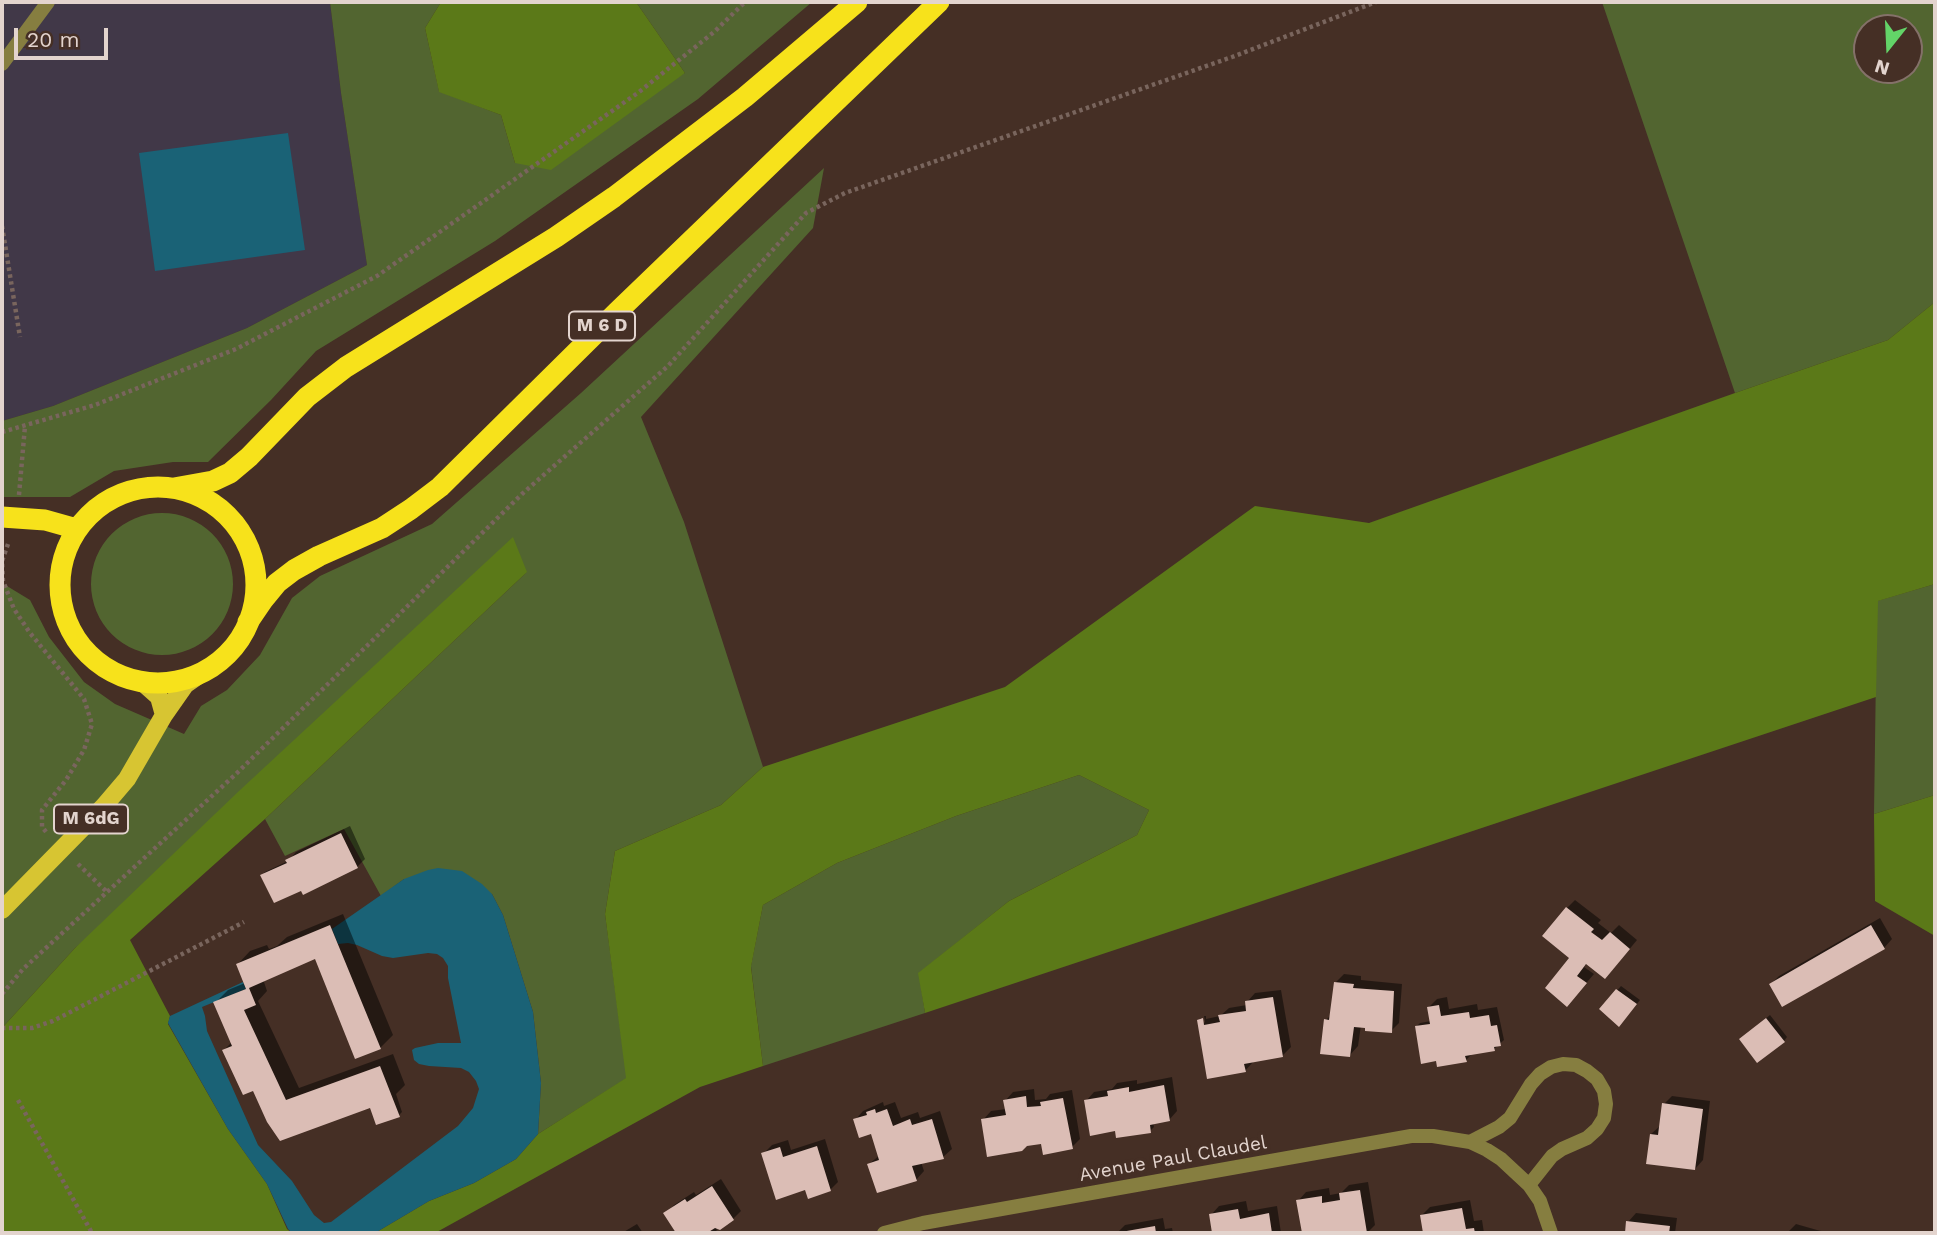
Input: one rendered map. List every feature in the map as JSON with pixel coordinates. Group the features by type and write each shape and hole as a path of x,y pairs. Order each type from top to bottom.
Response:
{"highway":[{"path":"174,488 189,492 217,508 229,518 247,545 255,575 253,607 248,622 231,651 205,671 174,681 141,681 111,671 97,662 85,650 68,623 62,607 60,575 66,551 77,529 100,506 127,492 142,488 174,488 213,481 230,473 307,397 346,367 556,237 614,197 745,97 857,2"},
{"name":"M 6 D","path":"248,622 270,592 293,570 382,528 440,487 617,312 939,2"},
{"path":"2,517 45,520 77,529"}],"main road":[{"name":"M 6dG","path":"2,910 127,779 164,715 185,685 205,671"},
{"path":"141,681 159,697 164,715"}],"street":[{"path":"2,64 48,2"},
{"path":"1470,1142 1510,1118 1531,1084 1550,1067 1576,1065 1587,1071 1597,1079 1604,1091 1604,1118 1587,1138 1552,1156 1529,1185"},
{"name":"Avenue Paul Claudel","path":"884,1233 923,1223 1410,1136 1451,1138 1488,1150 1529,1185 1540,1202 1551,1233"}],"path":[{"path":"2,432 95,405 236,349 377,276 639,92 714,32 745,2"},
{"path":"2,993 23,969 237,773 522,494 668,366 806,213 845,193 1232,57 1376,2"},
{"path":"2,226 20,337"},
{"path":"2,561 4,581 13,609 84,699 92,724 84,750 66,780 42,810 42,827 107,892"},
{"path":"2,1028 32,1028 53,1021 244,922"},
{"path":"18,1100 92,1233"}],"shaded area":[{"path":"2,2 330,2 367,265 247,328 53,406 2,421"}],"green space":[{"path":"330,2 441,2 425,28 439,91 501,115 515,163 685,73 636,2 812,2 698,99 495,241 316,351 208,462 173,462 114,471 70,497 2,497 2,421 53,406 247,328 367,265"},
{"path":"441,2 636,2 685,73 551,170 515,163 501,115 439,92 425,28"},
{"path":"1602,2 1935,2 1935,302 1888,340 1735,393"},
{"path":"824,168 813,228 641,417 684,522 763,767 721,805 615,851 605,914 627,1078 538,1134 541,1083 533,1012 503,915 492,894 404,879 381,896 344,829 285,856 265,819 527,572 75,948 2,1028 2,583 30,600 49,637 84,682 115,704 184,734 201,706 227,690 260,655 292,598 320,576 432,524 581,393"},
{"path":"1935,302 1935,584 1878,601 1876,697 925,1013 918,973 1009,901 1137,835 1149,810 1079,775 956,816 837,863 763,905 751,967 763,1066 700,1087 435,1233 375,1233 429,1201 474,1183 516,1159 538,1134 626,1078 605,914 615,851 721,805 763,767 1005,687 1255,506 1369,523 1888,340"},
{"path":"162,513 189,518 212,534 228,557 233,584 228,611 212,634 189,650 162,655 135,650 112,634 96,611 91,584 96,557 112,534 135,518"},
{"path":"513,537 527,572 265,819 130,940 170,1016 168,1024 228,1129 267,1184 287,1229 292,1233 2,1233 2,1028 75,948 239,791"},
{"path":"1935,584 1935,795 1874,814 1877,601"},
{"path":"1079,775 1149,810 1137,835 1009,901 919,973 925,1013 763,1066 751,966 763,905 837,863 956,816"},
{"path":"1935,795 1935,936 1875,901 1874,814"}],"water":[{"path":"288,133 305,250 155,271 139,153"},
{"path":"438,868 462,871 482,884 492,894 503,915 533,1012 541,1083 538,1134 516,1159 474,1183 429,1201 375,1233 292,1233 267,1184 228,1129 168,1023 170,1016 243,982 246,989 202,1007 207,1031 258,1145 292,1181 314,1215 324,1223 331,1222 458,1126 473,1108 479,1089 469,1072 461,1068 429,1066 414,1060 412,1050 415,1048 438,1043 461,1043 448,966 443,958 428,953 393,958 382,956 357,945 338,944 332,929 404,879"}],"building":[{"path":"341,833 358,868 303,895 301,891 274,903 260,875"},
{"path":"1566,907 1594,929 1591,932 1602,940 1610,932 1630,949 1605,979 1586,964 1577,976 1587,983 1567,1007 1545,988 1569,958 1542,936"},
{"path":"330,925 381,1049 355,1059 315,959 249,988 256,1005 244,1010 286,1100 380,1066 400,1117 376,1125 370,1108 280,1141 267,1122 253,1091 243,1095 222,1050 232,1046 213,1002 246,989 236,964"},
{"path":"1871,925 1885,949 1782,1007 1769,984"},
{"path":"1334,982 1354,984 1353,988 1394,991 1392,1033 1365,1031 1365,1028 1354,1027 1350,1057 1320,1054 1324,1019 1329,1020"},
{"path":"1616,989 1637,1004 1619,1027 1599,1009"},
{"path":"1273,997 1283,1057 1244,1064 1246,1072 1207,1079 1197,1020 1203,1018 1204,1025 1220,1022 1218,1015 1246,1011 1245,1001"},
{"path":"1439,1005 1441,1016 1469,1012 1470,1018 1489,1015 1491,1026 1497,1025 1501,1046 1494,1047 1495,1051 1465,1056 1467,1062 1437,1067 1436,1061 1421,1064 1415,1026 1430,1024 1427,1007"},
{"path":"1766,1018 1785,1042 1757,1063 1739,1039"},
{"path":"1164,1085 1170,1121 1150,1125 1151,1133 1116,1138 1115,1131 1090,1136 1084,1100 1108,1096 1107,1091 1129,1087 1129,1092"},
{"path":"1026,1096 1027,1107 1041,1106 1040,1102 1063,1098 1073,1149 1043,1155 1041,1144 1027,1146 1022,1151 987,1157 981,1119 1006,1115 1003,1100"},
{"path":"1662,1103 1703,1109 1695,1170 1646,1164 1650,1134 1658,1135"},
{"path":"875,1109 876,1113 887,1109 893,1126 910,1119 912,1125 932,1119 944,1159 912,1166 917,1181 877,1193 867,1164 879,1160 871,1134 859,1138 853,1119 867,1115 866,1112"},
{"path":"817,1146 831,1191 808,1199 805,1190 776,1200 761,1153 780,1147 783,1157"},
{"path":"712,1186 734,1220 720,1230 715,1228 707,1233 676,1233 663,1213"},
{"path":"1360,1190 1367,1233 1302,1233 1296,1200 1322,1196 1322,1203 1340,1200 1339,1193"},
{"path":"1462,1208 1466,1229 1474,1228 1475,1233 1423,1233 1420,1215"},
{"path":"1238,1209 1240,1219 1269,1213 1272,1233 1212,1233 1209,1214"},
{"path":"1626,1221 1670,1226 1669,1233 1625,1233"},
{"path":"1155,1226 1156,1233 1121,1233 1121,1232"}]}
